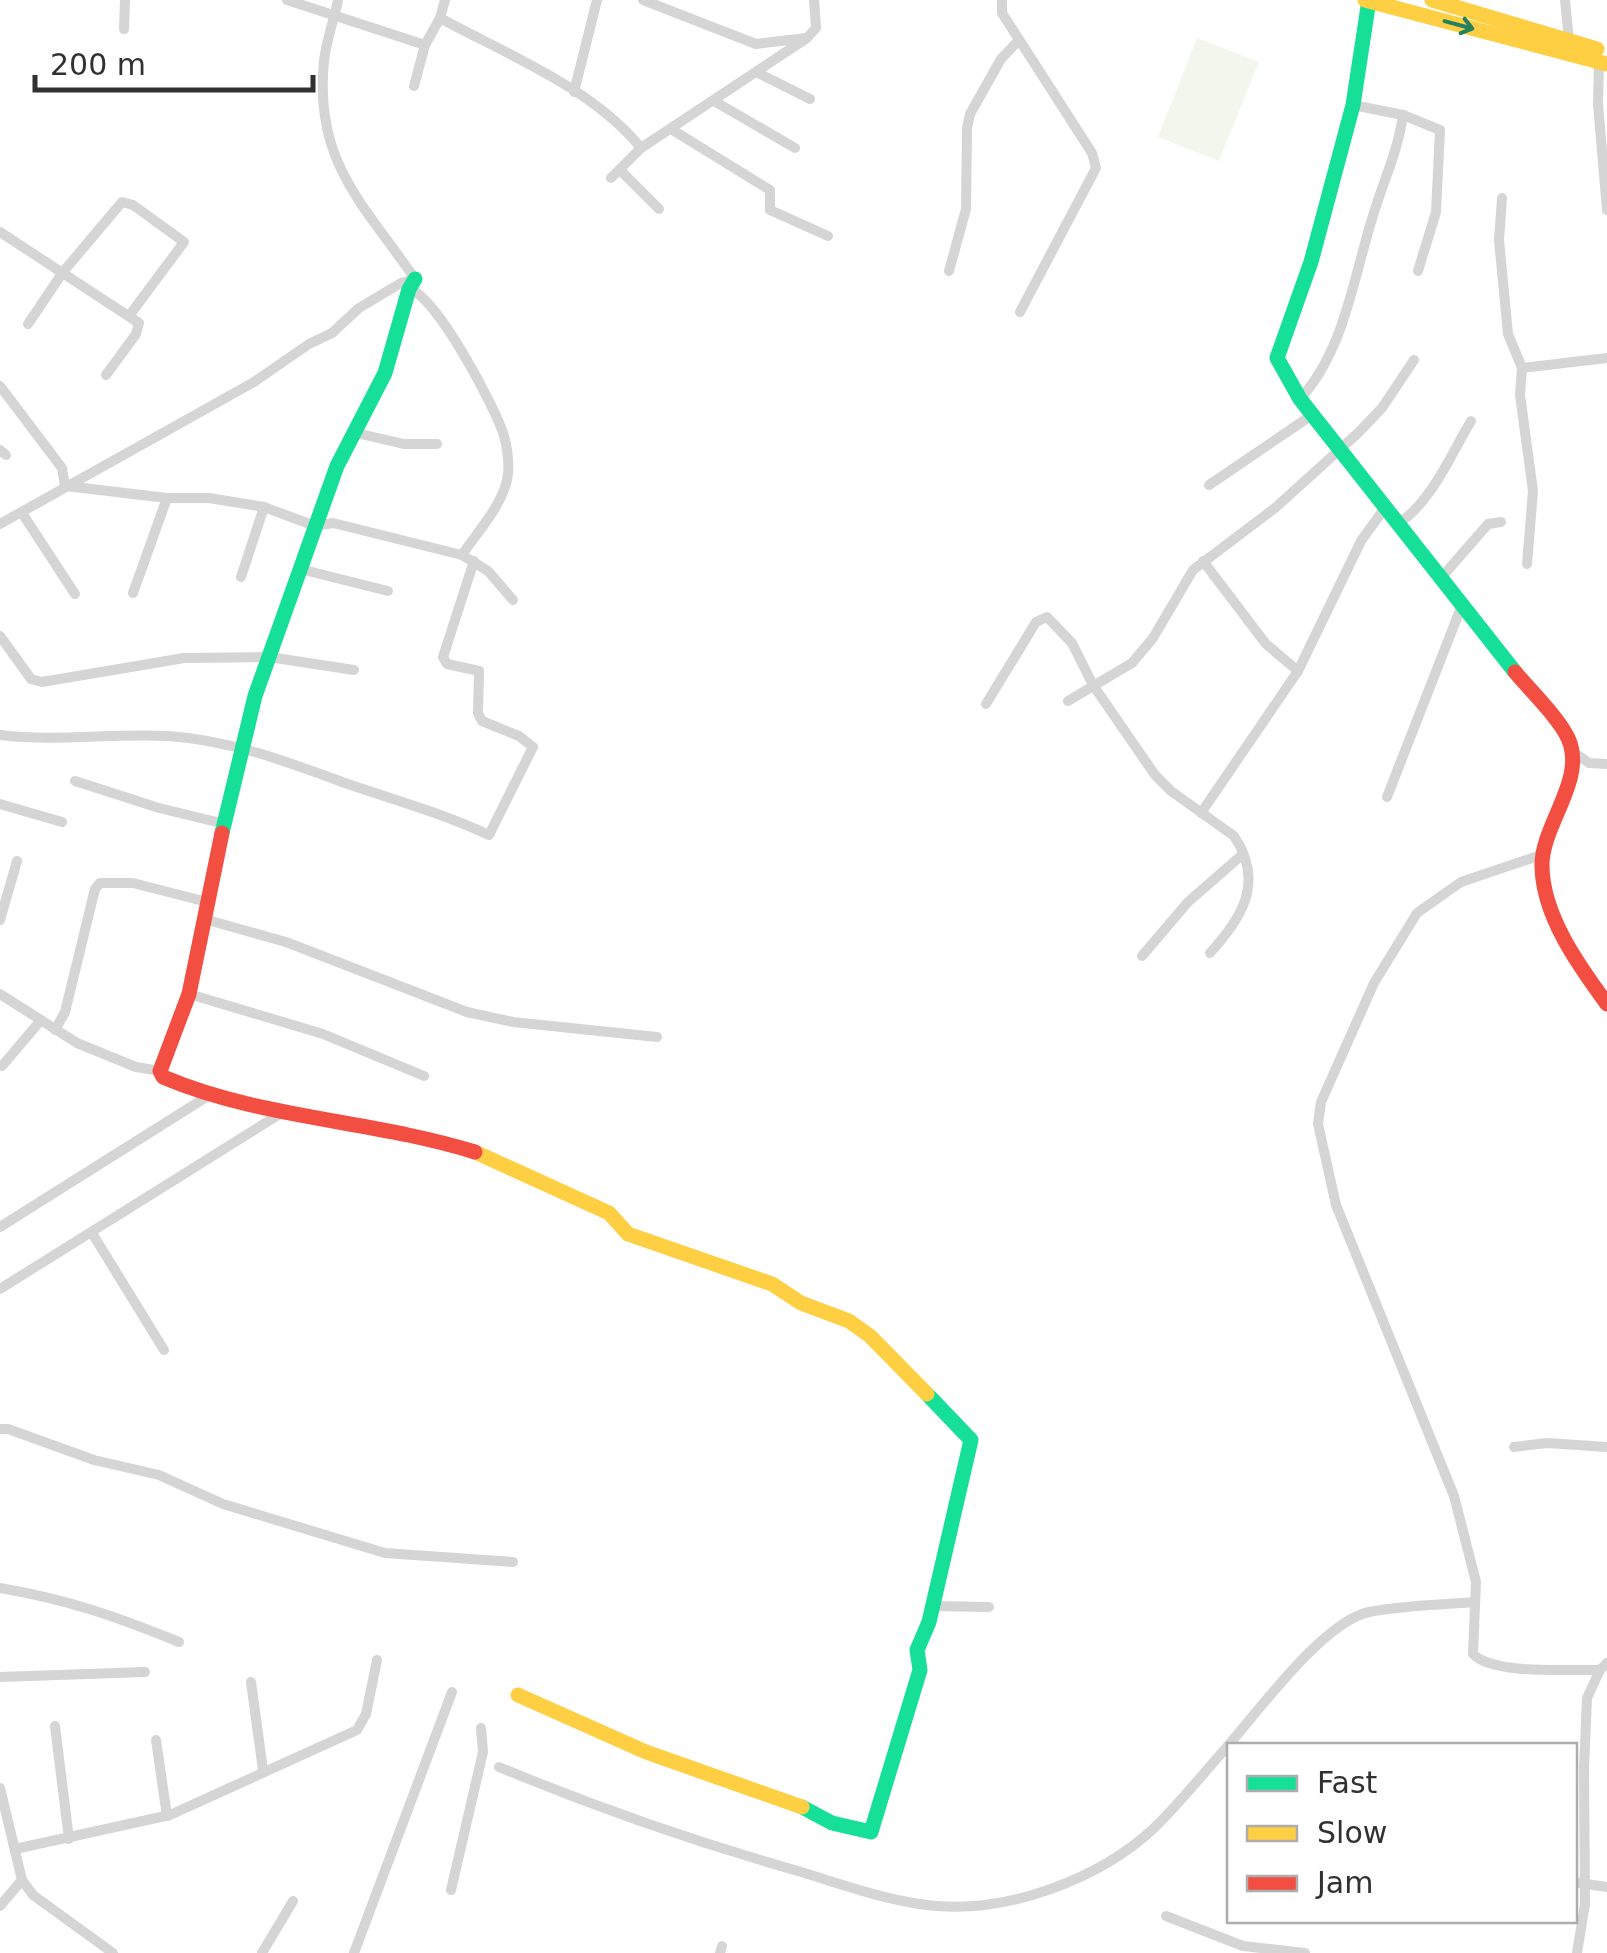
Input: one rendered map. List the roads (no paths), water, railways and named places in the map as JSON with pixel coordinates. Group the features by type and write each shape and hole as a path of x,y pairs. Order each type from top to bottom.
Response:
{"street":[{"path":"124,28 126,0"},
{"path":"287,0 425,45"},
{"path":"338,0 324,60 328,142 338,170 412,284 432,304 480,383 504,436 508,475 504,488 462,555"},
{"path":"414,86 425,45 445,0"},
{"path":"574,92 597,0"},
{"path":"643,0 756,44 808,38"},
{"path":"659,209 616,174 641,148 808,38 816,28 814,0"},
{"path":"1002,0 1002,13 1092,153 1096,168 1020,312"},
{"path":"1604,59 1368,0 1353,106 1311,262 1278,350 1280,366 1300,399 1568,738 1572,750 1570,773 1542,865 1563,933 1582,971 1607,1004"},
{"path":"1432,0 1569,41 1604,59"},
{"path":"1567,2 1569,41"},
{"path":"440,18 574,92 610,116 641,148"},
{"path":"949,271 966,209 966,128 970,114 1001,59 1019,40"},
{"path":"1604,59 1598,104 1607,210"},
{"path":"756,72 810,99"},
{"path":"714,101 796,148"},
{"path":"1353,106 1403,115 1440,130 1436,212 1418,270"},
{"path":"1300,399 1315,382 1342,322 1372,216 1400,140 1403,115"},
{"path":"671,129 770,190 770,210 828,236"},
{"path":"1502,198 1500,240 1508,334 1522,368 1520,395 1533,491 1528,564"},
{"path":"28,324 64,272 122,202 184,242 129,316"},
{"path":"0,232 139,323 140,328 106,375"},
{"path":"412,284 385,374 352,432 269,656 240,749 190,994 160,1071 163,1077 208,1096 473,1151 609,1213 628,1234 772,1284 801,1303 849,1320 870,1336 971,1440 918,1650 920,1670 871,1832 832,1823 794,1802 646,1752 518,1696"},
{"path":"0,524 254,382 332,333 359,308 412,284"},
{"path":"1522,368 1607,358"},
{"path":"1068,701 1114,676 1144,651 1182,585 1203,561 1275,508 1339,451 1382,408 1414,360"},
{"path":"0,386 62,468 65,486"},
{"path":"1208,485 1312,415"},
{"path":"1398,524 1414,513 1427,496 1471,420"},
{"path":"352,432 404,444 437,444"},
{"path":"65,486 167,498 208,498 264,508 315,526 333,523 462,555 488,571 513,600"},
{"path":"134,592 167,498"},
{"path":"241,576 264,508"},
{"path":"1201,814 1298,671 1360,541 1384,509"},
{"path":"22,513 76,594"},
{"path":"1441,578 1488,524 1501,522"},
{"path":"0,735 172,736 240,749 306,766 453,818 489,835 533,747 519,736 482,721 478,713 479,671 446,664 443,656 474,561"},
{"path":"1203,561 1266,644 1298,671"},
{"path":"300,569 388,591"},
{"path":"1387,798 1462,605"},
{"path":"986,704 1041,617 1048,617 1072,644 1093,685 1155,775 1234,836 1243,854 1248,888 1240,918 1210,952"},
{"path":"0,636 31,680 42,682 184,658 269,656 354,670"},
{"path":"1572,750 1589,763 1607,764"},
{"path":"75,781 225,824"},
{"path":"0,804 62,822"},
{"path":"1142,956 1188,902 1243,854"},
{"path":"1544,854 1461,882 1417,913 1374,983 1321,1102 1318,1124 1336,1205 1454,1496 1476,1582 1472,1654 1481,1662 1500,1666 1603,1666 1587,1698 1577,1953"},
{"path":"0,920 17,861"},
{"path":"56,1030 68,1001 100,882 133,883 207,902"},
{"path":"204,919 286,942 467,1012 514,1022 656,1036"},
{"path":"190,994 323,1034 424,1076"},
{"path":"2,998 111,1059 160,1071"},
{"path":"2,1066 41,1020"},
{"path":"0,1228 208,1096"},
{"path":"0,1289 286,1110"},
{"path":"92,1233 164,1350"},
{"path":"0,1430 8,1429 94,1460 159,1475 223,1504 385,1552 513,1562"},
{"path":"1514,1446 1607,1447"},
{"path":"0,1588 62,1599 179,1642"},
{"path":"1232,1743 1332,1630 1349,1620 1368,1612 1474,1602"},
{"path":"932,1606 989,1607"},
{"path":"15,1849 167,1816 357,1730 366,1714 378,1660"},
{"path":"0,1677 146,1672"},
{"path":"251,1682 263,1770"},
{"path":"354,1953 452,1692"},
{"path":"55,1726 70,1839"},
{"path":"450,1890 483,1752 481,1728"},
{"path":"156,1740 167,1816"},
{"path":"499,1767 678,1836 879,1894 933,1906 972,1908 1064,1883 1110,1860 1152,1830 1227,1748"},
{"path":"0,1788 22,1880 47,1908 114,1953"},
{"path":"0,1906 22,1880"},
{"path":"1580,1882 1607,1887"},
{"path":"262,1953 293,1901"},
{"path":"1166,1916 1243,1946 1304,1953"}]}
